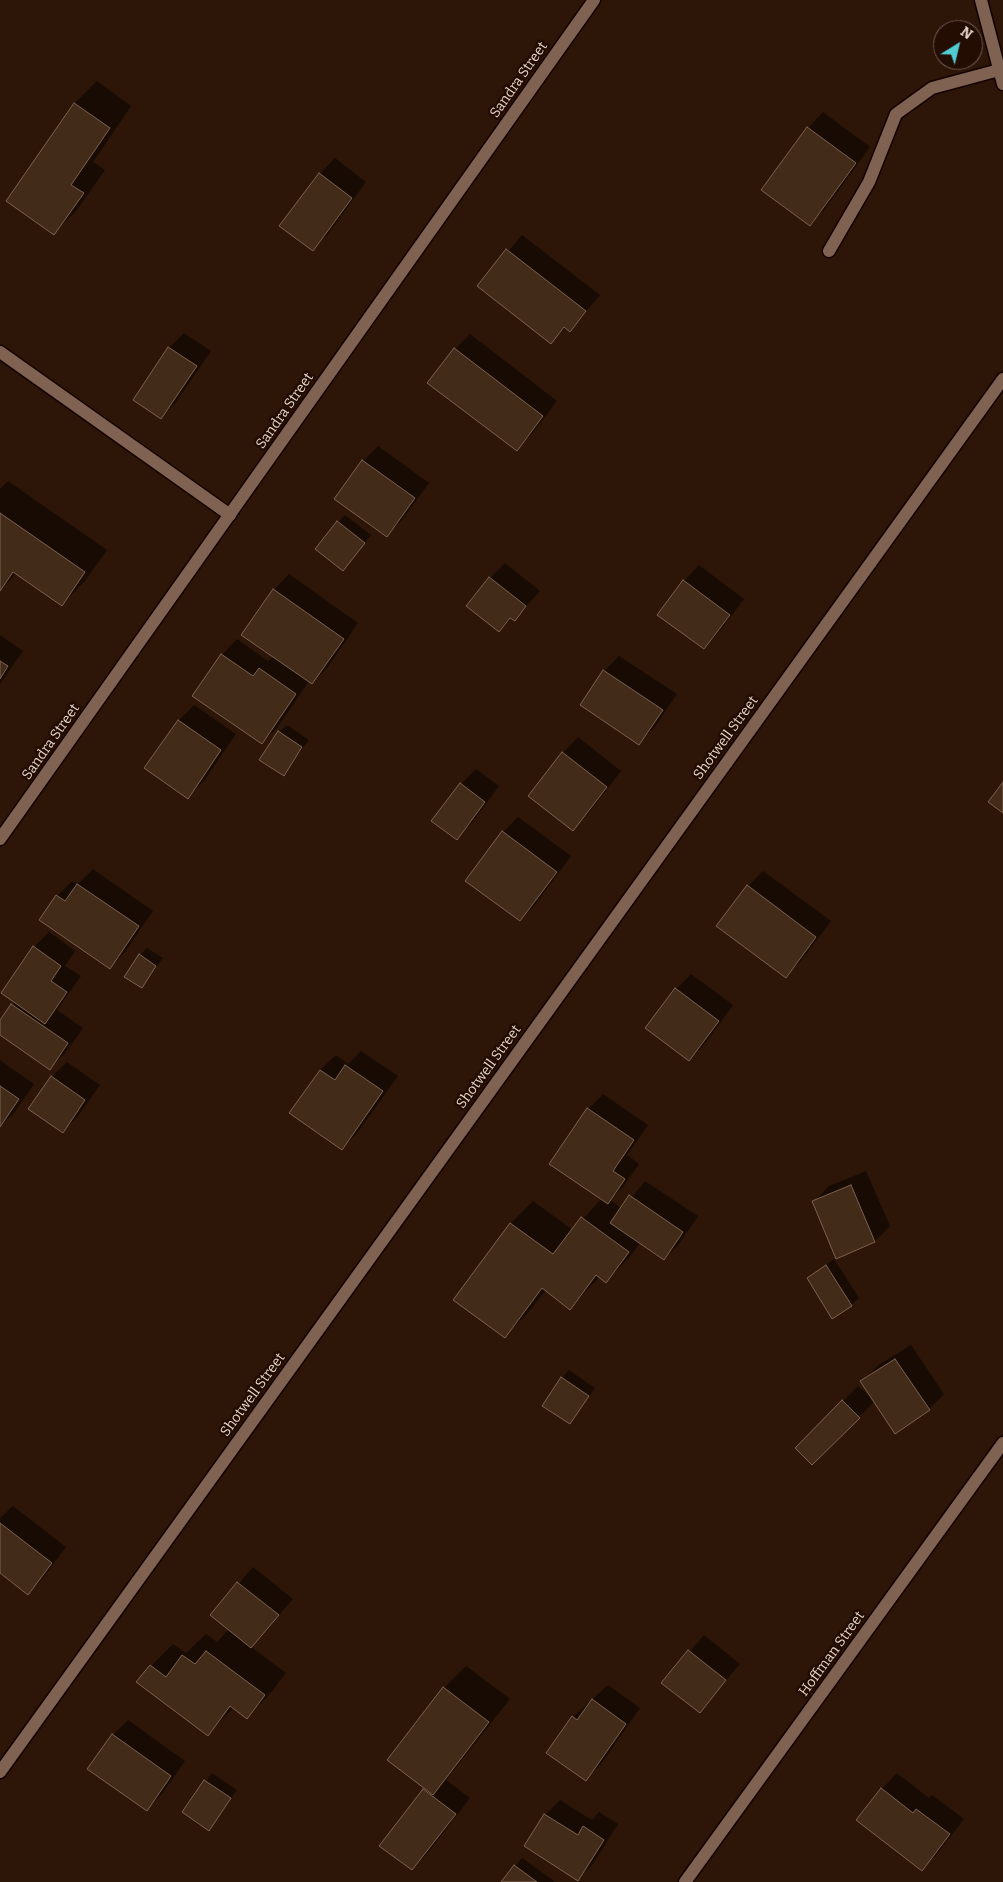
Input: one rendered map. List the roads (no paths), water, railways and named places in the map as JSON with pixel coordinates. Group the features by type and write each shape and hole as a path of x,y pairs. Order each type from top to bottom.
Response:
{"street":[{"name":"Sandra Street","path":"0,839 594,0"},
{"path":"981,0 1003,84"},
{"path":"830,251 870,182 896,114 932,88 999,70"},
{"path":"0,352 230,515"},
{"name":"Shotwell Street","path":"0,1772 1003,379"},
{"name":"Hoffman Street","path":"686,1882 1003,1443"}]}
